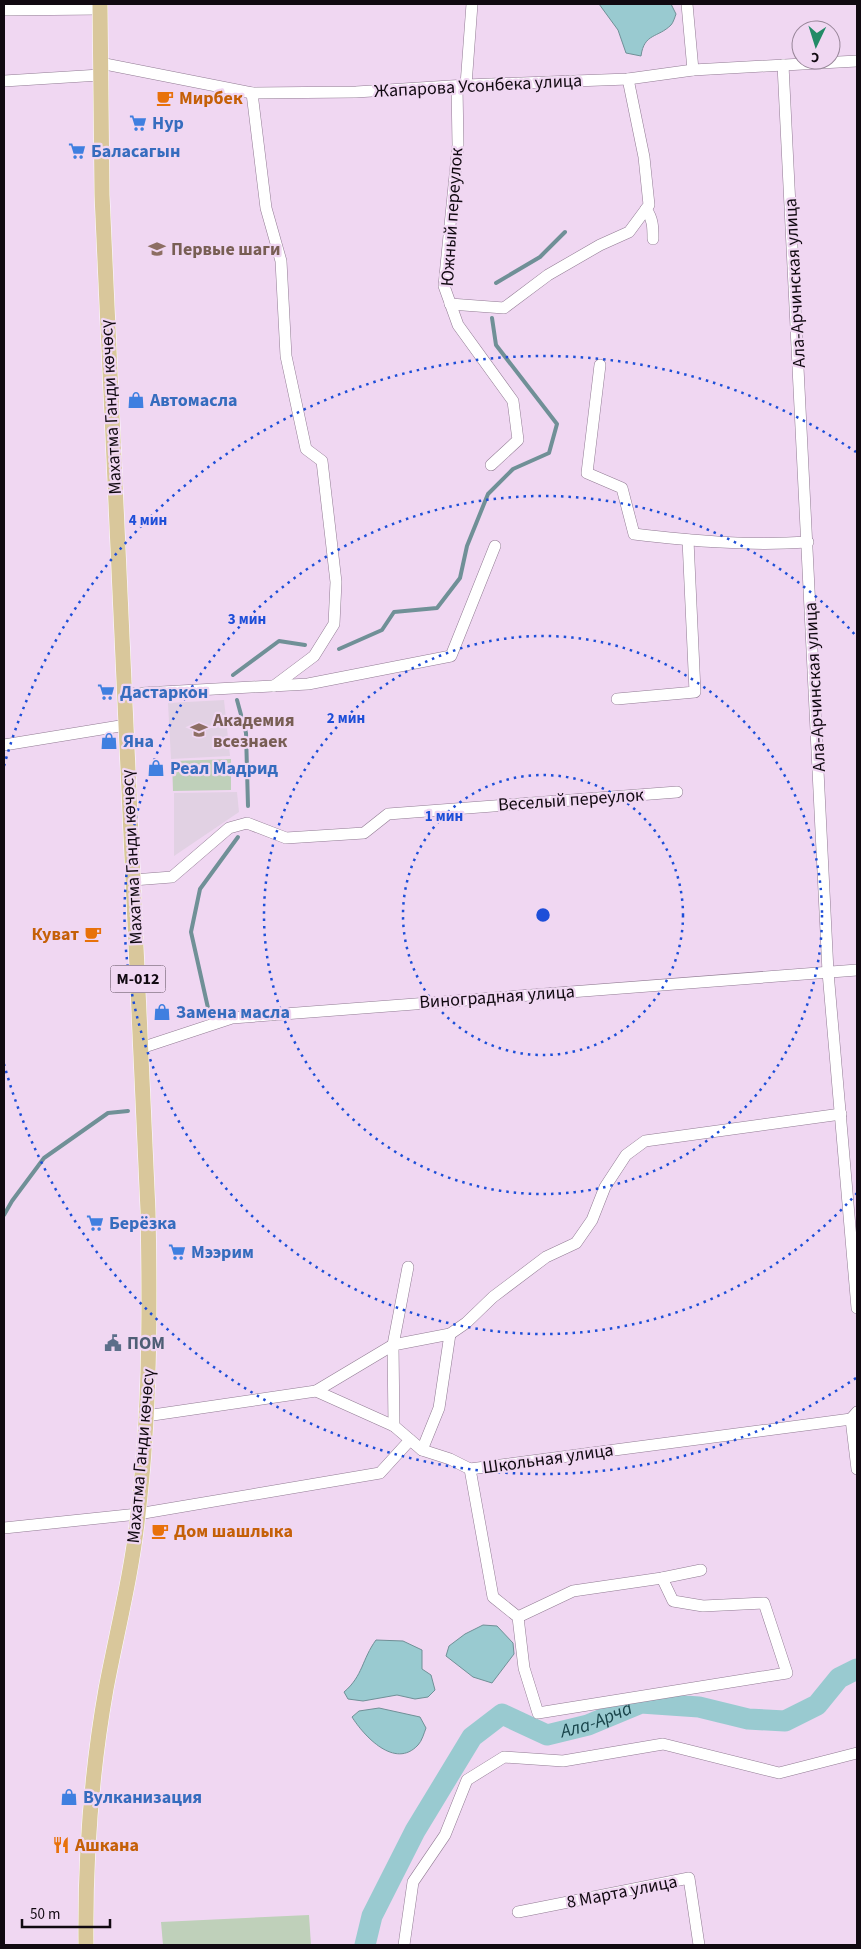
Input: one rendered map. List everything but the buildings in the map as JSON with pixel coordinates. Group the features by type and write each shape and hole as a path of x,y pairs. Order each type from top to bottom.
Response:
{"main road":[{"name":"Махатма Ганди көчөсү","path":"86,1945 86,1850 93,1777 106,1690 138,1514 151,1320 141,1048 102,195 100,6"}],"street":[{"name":"Южный переулок","path":"472,4 461,86 458,145 444,286 458,325 513,401 518,440 491,464"},
{"path":"687,4 693,70"},
{"path":"4,10 100,6"},
{"name":"Жапарова Усонбека улица","path":"4,81 100,69 252,93 356,92 628,79 693,70 857,61"},
{"name":"Ала-Арчинская улица","path":"783,65 828,972 857,1308"},
{"path":"450,304 504,308 548,275 600,245 630,232 649,205 644,157 628,79"},
{"path":"252,93 266,208 281,261 286,356 306,448 322,460 336,582 334,624 314,656 274,686"},
{"path":"646,209 651,215 653,239"},
{"path":"600,365 587,473 622,488 634,534 688,540 777,544 808,542"},
{"path":"617,700 695,692 688,540"},
{"path":"125,694 308,684 451,656 495,546"},
{"path":"4,746 126,725"},
{"name":"Веселый переулок","path":"133,880 172,877 229,828 247,823 286,838 364,834 388,814 678,792"},
{"name":"Виноградная улица","path":"141,1048 232,1018 857,970"},
{"path":"146,1416 316,1391 393,1345 450,1334 466,1323 493,1297 546,1256 576,1243 592,1220 605,1187 626,1155 645,1141 841,1114"},
{"path":"394,1426 393,1345 408,1267"},
{"path":"422,1450 438,1408 450,1334"},
{"name":"Школьная улица","path":"316,1391 394,1426 422,1450 450,1459 470,1469 854,1416"},
{"path":"854,1416 857,1469"},
{"path":"4,1528 138,1514 380,1473 410,1440"},
{"path":"470,1469 494,1597 518,1617 524,1668 538,1713 787,1673 764,1603 703,1606 673,1601 662,1578"},
{"path":"518,1617 573,1591 662,1578 701,1570"},
{"path":"404,1945 413,1882 445,1835 468,1780 504,1758 563,1761 663,1744 779,1773 857,1753"},
{"name":"8 Марта улица","path":"518,1912 689,1878 699,1945"}],"shaded area":[{"path":"599,4 671,4 676,14 671,25 645,43 641,56 626,53 618,30"},
{"name":"Академия всезнаек","path":"224,700 230,756 171,759 168,703"},
{"path":"231,759 231,790 173,791 172,761"},
{"name":"Академия всезнаек","path":"237,792 239,812 174,856 174,793"},
{"path":"483,1625 497,1626 513,1643 514,1654 492,1683 473,1677 446,1656 449,1646 465,1634"},
{"path":"376,1640 403,1641 422,1650 422,1669 431,1675 435,1690 428,1697 415,1699 397,1695 363,1701 348,1699 344,1692 359,1674"},
{"path":"379,1708 420,1717 426,1728 418,1745 409,1752 400,1754 381,1748 372,1741 352,1717 359,1711"},
{"path":"309,1915 311,1945 163,1945 161,1922"}],"waterway":[{"path":"496,283 540,257 565,232"},
{"path":"339,649 382,630 394,612 437,608 460,578 467,546 488,494 513,469 549,453 557,424 496,345 492,318"},
{"path":"233,675 279,641 305,645"},
{"path":"237,700 246,733 248,806"},
{"path":"208,1008 191,932 200,889 238,837"},
{"path":"4,1215 44,1158 108,1113 128,1111"},
{"name":"Ала-Арча","path":"365,1945 372,1916 415,1831 472,1737 502,1714 547,1735 588,1725 641,1703 699,1707 748,1719 785,1721 817,1705 839,1678 857,1669"}],"place":[{"name":"Мирбек","path":"165,98"},
{"name":"Нур","path":"138,123"},
{"name":"Баласагын","path":"77,151"},
{"name":"Первые шаги","path":"157,249"},
{"name":"Автомасла","path":"136,400"},
{"name":"Дастаркон","path":"106,692"},
{"name":"Академия всезнаек","path":"199,730"},
{"name":"Яна","path":"109,741"},
{"name":"Реал Мадрид","path":"156,768"},
{"name":"Куват","path":"93,934"},
{"name":"Замена масла","path":"162,1012"},
{"name":"Берёзка","path":"95,1223"},
{"name":"Мээрим","path":"177,1252"},
{"name":"ПОМ","path":"113,1343"},
{"name":"Дом шашлыка","path":"160,1531"},
{"name":"Вулканизация","path":"69,1797"},
{"name":"Ашкана","path":"61,1845"}]}
